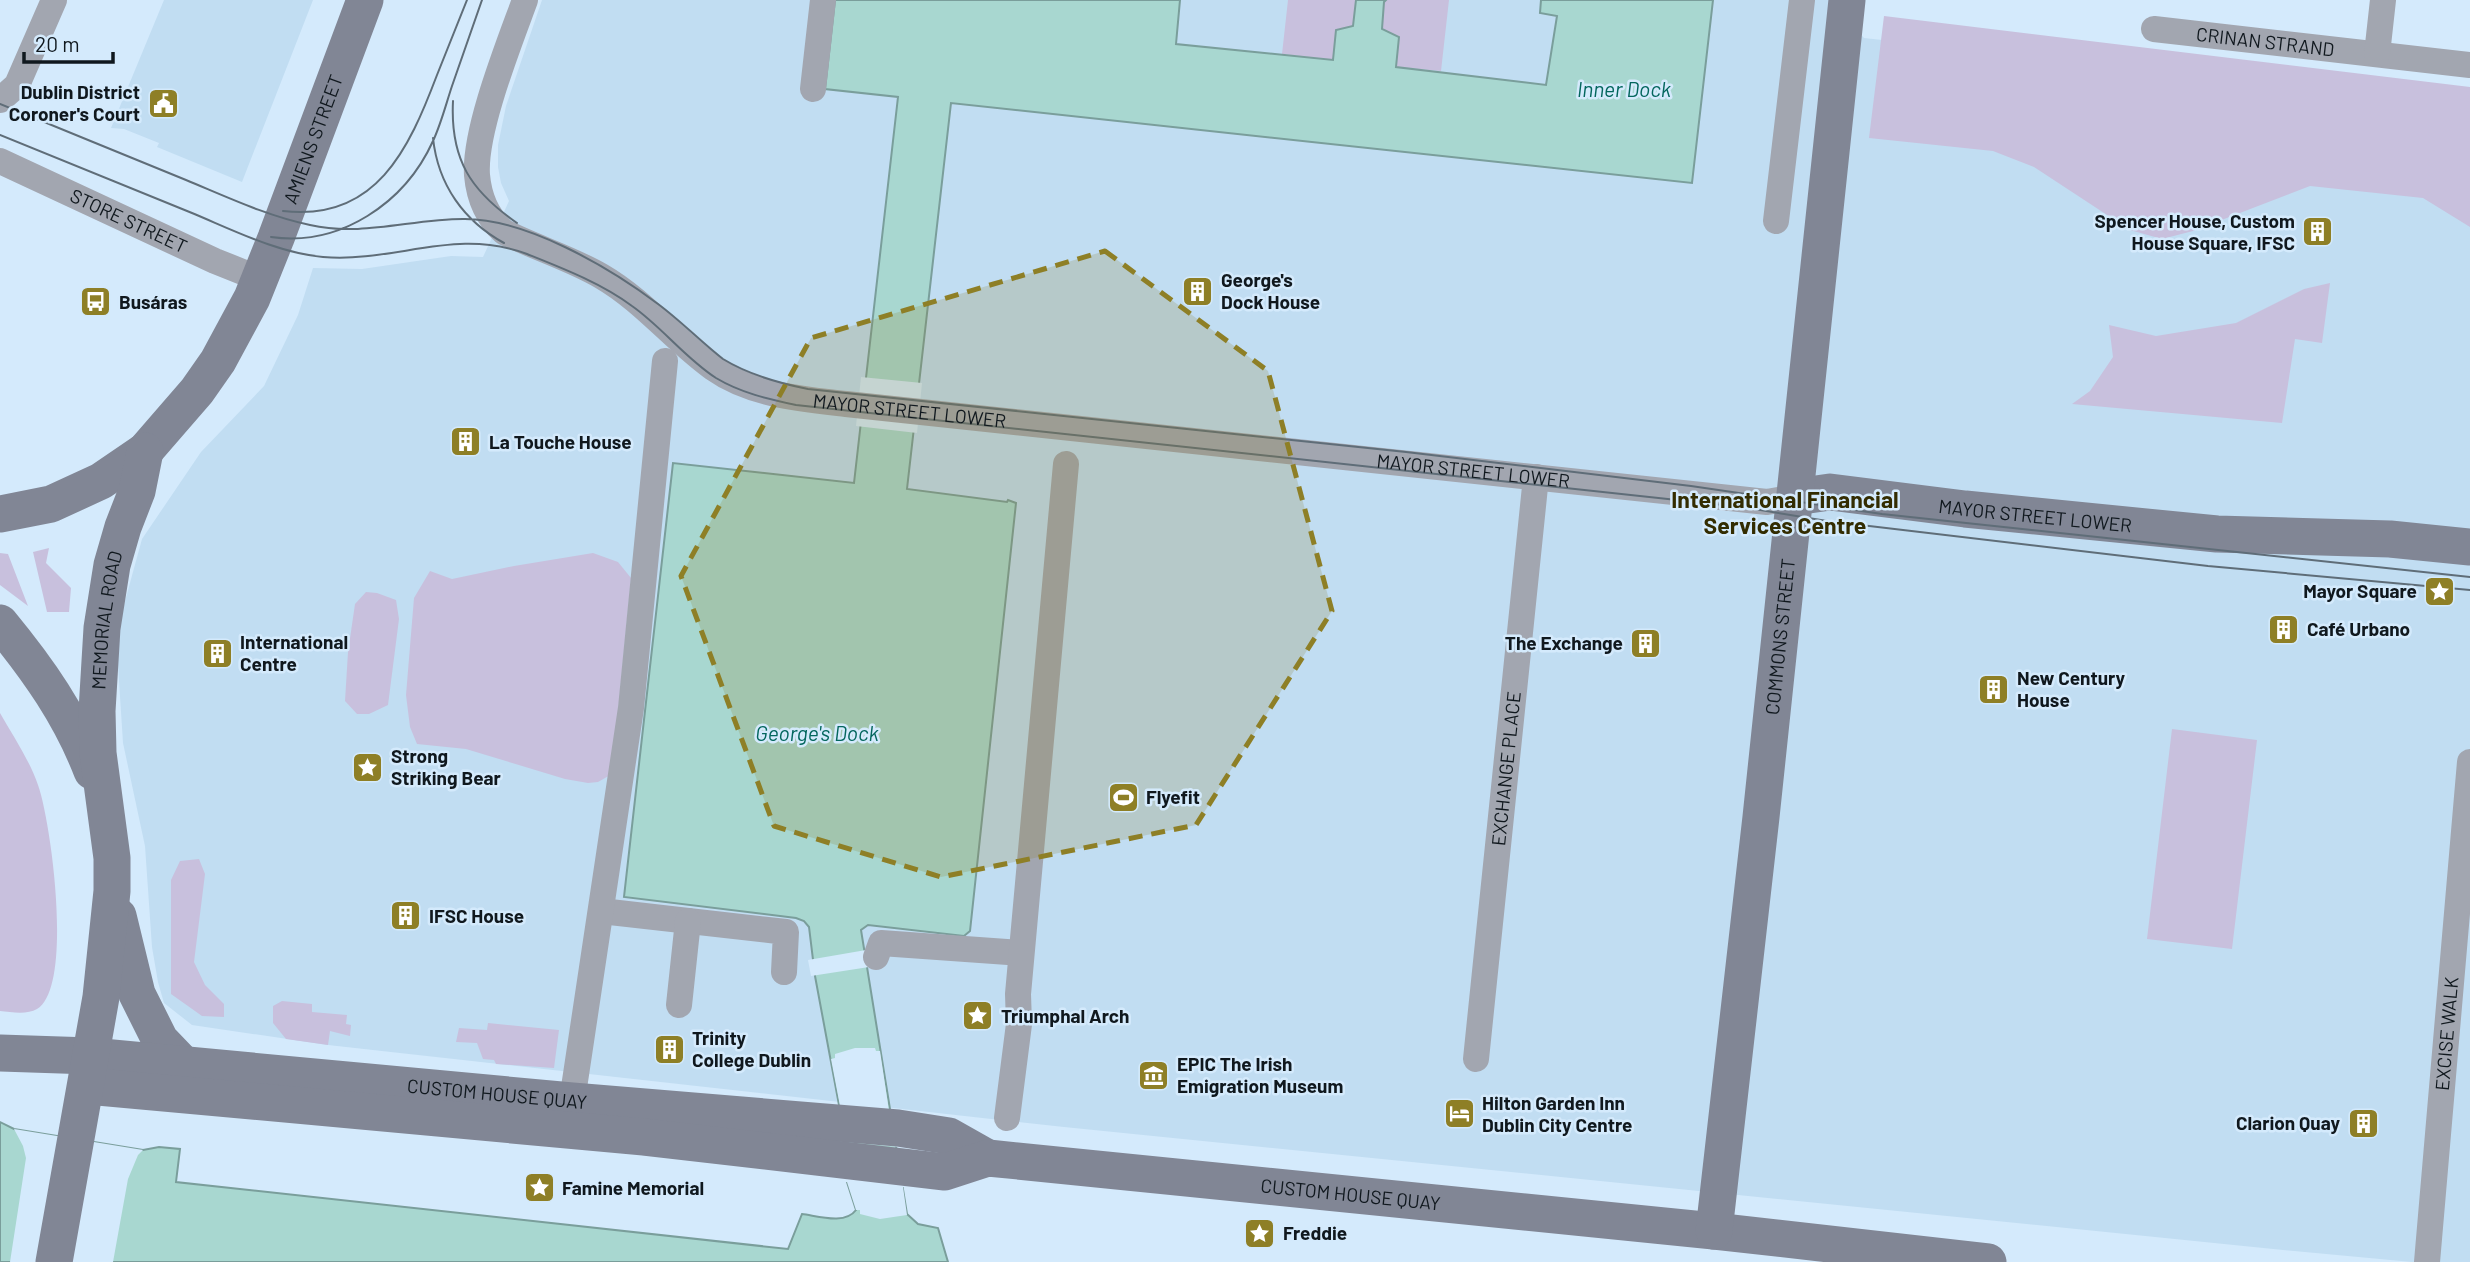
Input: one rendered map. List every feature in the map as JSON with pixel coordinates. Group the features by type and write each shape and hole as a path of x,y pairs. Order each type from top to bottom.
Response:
{"main road":[{"name":"AMIENS STREET","path":"260,279 365,0"},
{"name":"COMMONS STREET","path":"1713,1231 1761,817 1847,0"},
{"name":"MEMORIAL ROAD","path":"0,514 51,504 101,481 145,451 197,391 218,361 247,309 260,279"},
{"name":"MEMORIAL ROAD","path":"54,1262 89,1071 112,891 97,712 102,628 112,565 122,527 137,491 145,451"},
{"name":"MAYOR STREET LOWER","path":"1795,497 1823,491 2217,534 2390,539 2470,547"},
{"name":"MEMORIAL ROAD","path":"0,623 42,677 66,714 102,795"},
{"path":"112,891 137,994 160,1040 183,1064"},
{"name":"CUSTOM HOUSE QUAY","path":"0,1053 89,1071 841,1161 945,1172 988,1158"},
{"name":"CUSTOM HOUSE QUAY","path":"89,1071 183,1064 572,1101 832,1121 949,1136 988,1158 1713,1231 1988,1262"}],"street":[{"path":"0,100 17,85 54,0"},
{"name":"MAYOR STREET LOWER","path":"525,0 491,101 479,147 477,173 481,195 491,221 504,232 601,276 639,301 715,369 740,383 785,397 846,404 1767,502 1795,497"},
{"path":"813,89 823,0"},
{"path":"1776,221 1802,0"},
{"path":"2377,54 2383,0"},
{"name":"CRINAN STRAND","path":"2154,29 2470,65"},
{"name":"STORE STREET","path":"0,160 215,261 260,279"},
{"path":"572,1101 631,708 665,361"},
{"path":"1007,1118 1019,1024 1021,953 1066,464"},
{"name":"EXCHANGE PLACE","path":"1476,1059 1536,477"},
{"name":"EXCISE WALK","path":"2427,1262 2470,762"},
{"path":"601,911 786,932 784,972"},
{"path":"679,1005 688,921"},
{"path":"876,957 881,943 1021,953"}],"highlighted area":[{"path":"1105,251 1268,371 1332,611 1196,825 941,877 774,826 681,576 811,338"}],"shaded area":[{"path":"164,0 313,0 242,182 157,147 159,143 124,129 111,128"},
{"name":"International Financial Services Centre","path":"542,0 1840,0 1840,12 1864,38 2470,105 2470,1262 2412,1262 2294,1251 1064,1127 328,1045 192,1025 164,1003 158,982 152,947 145,846 123,743 116,634 142,539 201,452 264,386 298,315 313,268 362,269 451,256 483,257 509,201 501,183 498,145 506,106"},
{"path":"1288,0 1356,0 1353,26 1336,30 1333,60 1282,54"},
{"path":"1386,0 1449,0 1441,71 1396,67 1382,29"},
{"path":"1884,16 2470,87 2470,227 2423,198 2310,186 2193,231 2162,239 2130,230 2034,167 1993,151 1869,138"},
{"path":"2330,283 2322,343 2295,339 2282,423 2072,404 2090,391 2113,357 2109,325 2156,336 2236,323 2304,289"},
{"path":"49,548 46,563 71,588 69,612 47,612 33,552"},
{"path":"0,553 8,554 28,606 0,585"},
{"path":"593,553 618,562 631,578 612,774 598,782 588,783 565,779 466,749 417,744 410,727 406,695 414,598 430,571 452,579"},
{"path":"366,592 396,600 399,619 388,705 369,714 357,714 345,701 348,652 355,604"},
{"path":"0,713 38,785 49,832 56,902 55,970 48,995 37,1009 24,1013 0,1011"},
{"path":"2172,729 2257,740 2232,949 2147,939"},
{"path":"199,859 205,874 194,962 205,985 224,1004 224,1017 202,1016 171,994 171,880 180,861"},
{"path":"282,1001 312,1004 312,1012 347,1015 346,1024 351,1025 350,1036 330,1031 328,1045 286,1039 273,1023 273,1006"},
{"path":"488,1023 559,1030 554,1068 496,1064 494,1060 483,1059 477,1043 456,1042 459,1028 487,1030"}],"water":[{"path":"835,0 1180,0 1176,44 1333,60 1336,30 1353,26 1356,0 1386,0 1382,29 1399,37 1396,67 1546,85 1557,16 1540,13 1541,0 1713,0 1692,183 951,103 907,489 1016,503 970,931 964,936 868,925 861,930 907,1214 918,1224 938,1228 948,1262 0,1262 0,1122 14,1129 143,1150 159,1147 180,1149 176,1182 788,1249 802,1214 838,1218 851,1215 856,1210 847,1182 839,1105 815,976 809,927 796,918 624,897 673,463 854,483 898,97 825,89"}],"pier":[{"path":"861,377 922,383 917,433 856,426"},
{"path":"866,950 869,967 811,976 808,960"},
{"path":"855,1048 875,1048 880,1051 889,1111 893,1112 899,1147 839,1141 840,1106 831,1059 835,1058 835,1054"},
{"path":"14,1129 143,1150 138,1155 128,1179 113,1262 10,1262 26,1158"},
{"path":"900,1151 907,1215 880,1219 860,1214 860,1210 856,1210 847,1182 844,1182 841,1156"}],"tram line":[{"path":"283,211 315,211 342,205 365,192 384,175 414,129 467,0"},
{"path":"271,237 321,235 345,227 367,216 406,184 436,134 482,0"},
{"path":"453,101 455,140 467,172 487,199 517,223"},
{"path":"0,104 247,206 310,225 349,229 463,219 487,221 539,236 616,275 733,365 764,378 808,389 1406,452 1691,486 1882,514 2470,577"},
{"path":"0,135 256,240 306,255 349,257 475,244 527,254 581,277 620,298 643,314 716,378 745,392 796,405 1742,507 1827,521 2208,566 2470,590"},
{"path":"433,138 441,171 455,200 477,224 504,243"}],"place":[{"name":"Dublin District Coroner's Court","path":"163,103"},
{"name":"Spencer House, Custom House Square, IFSC","path":"2318,232"},
{"name":"George's Dock House","path":"1198,291"},
{"name":"Busáras","path":"96,302"},
{"name":"La Touche House","path":"466,442"},
{"name":"Mayor Square","path":"2440,591"},
{"name":"Café Urbano","path":"2284,629"},
{"name":"The Exchange","path":"1646,643"},
{"name":"International Centre","path":"217,653"},
{"name":"New Century House","path":"1994,689"},
{"name":"Strong Striking Bear","path":"368,767"},
{"name":"Flyefit","path":"1123,797"},
{"name":"IFSC House","path":"406,916"},
{"name":"Triumphal Arch","path":"978,1016"},
{"name":"Trinity College Dublin","path":"669,1049"},
{"name":"EPIC The Irish Emigration Museum","path":"1154,1075"},
{"name":"Hilton Garden Inn Dublin City Centre","path":"1459,1114"},
{"name":"Clarion Quay","path":"2363,1123"},
{"name":"Famine Memorial","path":"539,1188"},
{"name":"Freddie","path":"1260,1233"}],"district":[{"name":"International Financial Services Centre","path":"1785,513"}],"water label":[{"name":"Inner Dock","path":"1624,90"},
{"name":"George's Dock","path":"817,734"}]}
